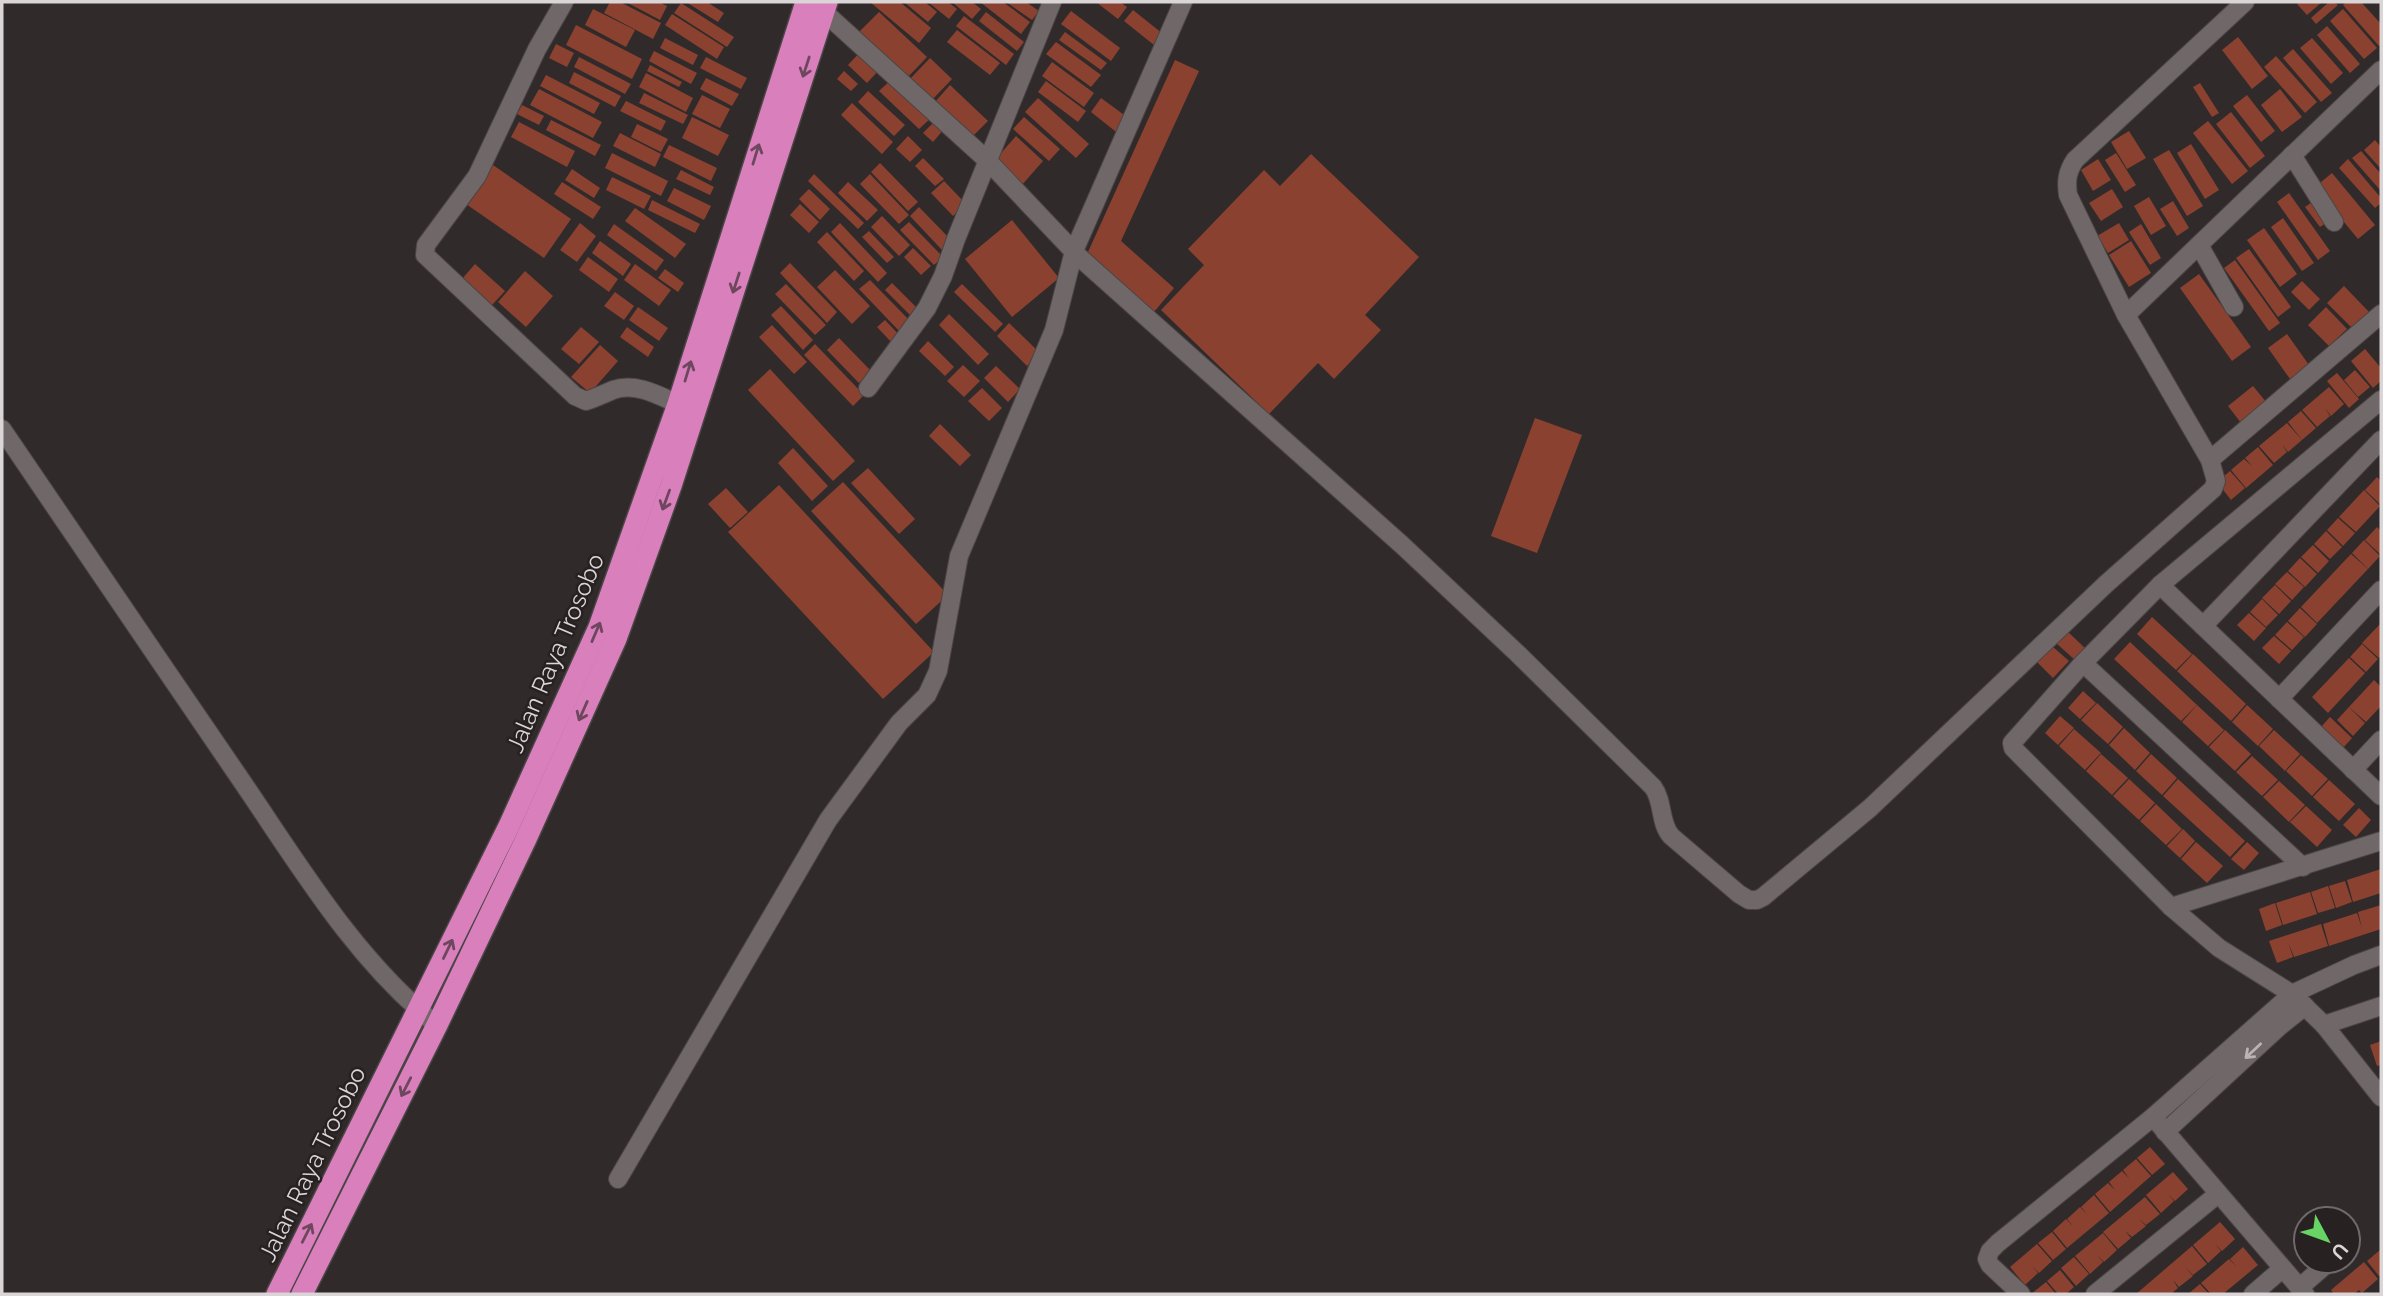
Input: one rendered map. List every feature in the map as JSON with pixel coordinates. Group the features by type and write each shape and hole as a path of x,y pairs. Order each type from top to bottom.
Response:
{"highway":[{"name":"Jalan Raya Trosobo","path":"277,1294 410,1004 509,826 599,627 672,401 819,5"},
{"name":"Jalan Raya Trosobo","path":"302,1294 437,1026 526,839 616,639 671,486 819,5"}],"street":[{"path":"564,2 537,49 477,176 426,245 425,255 575,397 586,401 615,389 630,387 672,401"},
{"path":"868,388 927,308 943,276 1052,2"},
{"path":"618,1179 828,820 899,723 927,695 933,683 938,671 959,556 1054,330 1183,2"},
{"path":"819,5 987,160 1081,258 1402,545 1518,654 1653,787 1658,794 1664,824 1671,836 1739,894 1749,900 1756,900 1870,808 2106,584 2205,497 2216,481 2210,460 2126,314 2067,195 2066,185 2069,169 2075,160 2245,2"},
{"path":"2126,314 2381,70"},
{"path":"2292,155 2334,222"},
{"path":"2199,245 2234,307"},
{"path":"2210,460 2381,314"},
{"path":"2381,400 2160,585 2014,738 2013,748 2171,907 2219,948 2298,1000 2324,1024 2381,1097"},
{"path":"2,429 301,867 381,975 437,1026"},
{"path":"2203,626 2381,440"},
{"path":"2160,585 2381,796"},
{"path":"2279,699 2381,590"},
{"path":"2083,663 2303,867"},
{"path":"2353,770 2381,740"},
{"path":"2171,907 2381,841"},
{"path":"2021,1294 1990,1265 1987,1259 1990,1251 2298,1000 2354,965 2381,955"},
{"path":"2165,1132 2280,1026 2298,1000"},
{"path":"2324,1024 2381,1006"},
{"path":"2152,1118 2302,1291 2317,1275"},
{"path":"2095,1294 2218,1194"},
{"path":"2253,1294 2282,1269"}],"building":[{"path":"610,2 620,2 661,23 653,39 604,13"},
{"path":"626,2 659,2 667,6 660,20"},
{"path":"686,2 707,2 724,13 718,22"},
{"path":"870,2 900,2 931,28 919,43"},
{"path":"904,2 925,2 937,12 928,22"},
{"path":"928,2 948,2 957,9 949,19"},
{"path":"952,2 972,2 981,9 972,19"},
{"path":"980,2 1003,2 1030,22 1021,34"},
{"path":"1006,2 1026,2 1039,11 1032,20"},
{"path":"1096,2 1120,2 1127,7 1118,19"},
{"path":"2322,2 2307,15 2297,4"},
{"path":"2329,2 2338,5 2316,24 2311,18"},
{"path":"2346,2 2361,2 2381,24 2379,46 2343,5"},
{"path":"681,3 734,37 727,47 674,13"},
{"path":"593,9 635,30 626,47 585,25"},
{"path":"2343,9 2377,48 2364,59 2330,21"},
{"path":"1133,10 1168,38 1159,49 1124,21"},
{"path":"1071,11 1120,48 1111,61 1061,24"},
{"path":"879,12 927,57 907,78 859,32"},
{"path":"986,12 1024,42 1017,51 979,21"},
{"path":"672,14 724,47 717,59 665,25"},
{"path":"964,16 1014,54 1006,65 956,26"},
{"path":"576,25 642,59 632,79 566,45"},
{"path":"2327,26 2360,64 2350,73 2317,35"},
{"path":"957,30 1000,63 990,75 947,42"},
{"path":"1065,32 1107,63 1101,70 1059,40"},
{"path":"2238,37 2268,76 2252,89 2222,50"},
{"path":"665,38 698,55 693,65 660,48"},
{"path":"2312,38 2343,73 2331,84 2300,48"},
{"path":"1056,42 1101,75 1091,87 1046,54"},
{"path":"556,44 574,53 567,67 549,58"},
{"path":"2293,49 2332,93 2321,102 2283,58"},
{"path":"654,51 697,73 691,84 649,61"},
{"path":"861,51 880,69 867,83 848,65"},
{"path":"2276,56 2317,102 2305,113 2264,67"},
{"path":"579,57 631,84 625,94 574,67"},
{"path":"706,57 747,78 741,89 700,68"},
{"path":"930,58 952,79 932,100 910,79"},
{"path":"1175,60 1199,71 1121,241 1174,288 1154,312 1088,252"},
{"path":"1052,62 1094,93 1084,107 1042,76"},
{"path":"650,65 682,82 679,87 647,71"},
{"path":"844,71 858,84 851,91 837,79"},
{"path":"574,72 621,96 615,107 569,83"},
{"path":"646,73 693,98 686,112 639,87"},
{"path":"546,75 600,103 594,114 540,86"},
{"path":"706,78 739,94 732,106 700,89"},
{"path":"892,79 932,117 919,129 879,91"},
{"path":"1046,81 1086,111 1078,122 1038,92"},
{"path":"2200,83 2219,113 2212,117 2193,87"},
{"path":"950,85 988,121 972,137 935,102"},
{"path":"539,89 602,122 593,138 530,105"},
{"path":"2280,89 2302,117 2282,132 2261,105"},
{"path":"868,91 905,125 894,136 858,102"},
{"path":"644,93 688,115 683,124 639,103"},
{"path":"702,95 730,109 720,128 692,114"},
{"path":"2247,95 2275,131 2261,142 2233,106"},
{"path":"1038,98 1089,144 1076,158 1025,112"},
{"path":"1101,98 1131,120 1120,135 1091,112"},
{"path":"626,101 666,121 661,131 620,111"},
{"path":"852,103 893,142 882,154 841,115"},
{"path":"522,105 544,116 539,125 517,114"},
{"path":"2231,112 2265,156 2250,168 2216,124"},
{"path":"692,117 729,135 718,156 682,138"},
{"path":"1024,117 1060,149 1049,161 1013,129"},
{"path":"551,120 601,145 595,156 546,130"},
{"path":"935,121 944,129 933,142 923,133"},
{"path":"2208,121 2248,171 2232,184 2193,133"},
{"path":"519,122 575,151 567,167 511,137"},
{"path":"637,124 668,139 661,152 631,137"},
{"path":"2129,131 2146,158 2127,169 2111,142"},
{"path":"620,133 661,154 655,167 613,146"},
{"path":"908,136 922,150 910,162 896,149"},
{"path":"1016,136 1043,161 1021,186 994,161"},
{"path":"2375,140 2381,147 2381,169 2364,150"},
{"path":"2191,144 2219,190 2205,199 2177,153"},
{"path":"669,145 717,168 711,181 663,157"},
{"path":"2169,150 2203,206 2187,216 2153,159"},
{"path":"2361,151 2381,174 2381,191 2352,158"},
{"path":"612,153 668,181 661,196 605,168"},
{"path":"2116,153 2136,185 2125,192 2105,160"},
{"path":"1311,154 1419,257 1365,315 1381,330 1334,379 1318,363 1269,414 1161,310 1204,265 1188,249 1264,170 1280,186"},
{"path":"923,158 944,179 935,186 915,166"},
{"path":"2098,159 2111,180 2093,191 2081,170"},
{"path":"2348,159 2381,198 2381,203 2375,208 2339,168"},
{"path":"880,163 918,202 908,211 871,172"},
{"path":"493,165 571,219 544,258 466,204"},
{"path":"572,169 600,188 594,198 565,180"},
{"path":"681,170 714,187 710,195 676,179"},
{"path":"2332,173 2375,225 2358,239 2315,187"},
{"path":"814,174 864,223 858,229 808,181"},
{"path":"870,174 909,215 899,224 860,184"},
{"path":"612,177 651,196 644,209 606,190"},
{"path":"944,181 966,204 953,216 931,193"},
{"path":"562,182 601,207 593,219 554,194"},
{"path":"848,182 878,210 867,221 838,193"},
{"path":"674,188 711,206 704,220 667,201"},
{"path":"809,189 830,209 820,220 799,199"},
{"path":"2112,189 2123,207 2101,221 2089,203"},
{"path":"2289,193 2330,251 2318,260 2277,202"},
{"path":"2149,197 2166,226 2151,235 2134,206"},
{"path":"652,200 700,224 695,233 648,210"},
{"path":"2315,200 2329,221 2320,227 2305,207"},
{"path":"2173,201 2189,228 2177,236 2160,209"},
{"path":"800,204 819,222 809,233 790,215"},
{"path":"919,207 952,241 942,250 910,216"},
{"path":"635,208 686,244 675,258 625,221"},
{"path":"882,216 910,245 899,256 871,227"},
{"path":"2283,218 2314,263 2302,271 2271,227"},
{"path":"1012,220 1059,278 1012,317 965,259"},
{"path":"909,222 943,257 934,265 900,230"},
{"path":"580,223 596,236 577,262 560,250"},
{"path":"840,223 887,273 878,282 831,232"},
{"path":"2119,223 2129,240 2108,253 2097,236"},
{"path":"614,224 664,260 656,271 607,235"},
{"path":"2141,224 2161,258 2150,265 2129,232"},
{"path":"2264,228 2297,274 2280,287 2247,240"},
{"path":"869,231 894,257 887,263 862,237"},
{"path":"827,232 864,271 854,281 817,242"},
{"path":"600,241 631,264 623,276 592,253"},
{"path":"2131,241 2151,273 2129,287 2109,255"},
{"path":"913,248 931,266 921,275 904,257"},
{"path":"2249,249 2291,307 2278,317 2236,258"},
{"path":"588,257 618,279 609,292 579,270"},
{"path":"2235,260 2280,323 2269,331 2224,268"},
{"path":"790,263 837,312 827,323 780,273"},
{"path":"475,264 505,291 492,305 462,279"},
{"path":"635,264 671,290 659,306 624,280"},
{"path":"665,269 684,283 678,292 658,278"},
{"path":"835,270 870,306 852,324 817,287"},
{"path":"525,271 553,296 526,327 498,302"},
{"path":"2199,274 2251,347 2232,361 2180,288"},
{"path":"870,280 913,324 902,334 859,289"},
{"path":"2302,281 2320,299 2309,310 2291,292"},
{"path":"892,283 918,309 911,316 885,290"},
{"path":"786,284 826,325 815,335 775,294"},
{"path":"962,284 1003,324 995,332 954,292"},
{"path":"2344,286 2369,312 2352,328 2327,303"},
{"path":"615,292 634,306 624,320 604,306"},
{"path":"781,306 813,340 803,350 771,315"},
{"path":"638,307 668,328 659,341 629,320"},
{"path":"2326,307 2347,329 2329,346 2308,325"},
{"path":"949,314 989,354 978,365 939,325"},
{"path":"885,320 902,338 894,345 877,327"},
{"path":"1009,323 1040,353 1027,366 997,336"},
{"path":"772,325 807,362 794,374 759,337"},
{"path":"581,327 599,342 579,364 561,349"},
{"path":"627,327 654,347 648,357 620,337"},
{"path":"2287,334 2309,365 2290,379 2268,348"},
{"path":"839,338 871,371 859,383 827,350"},
{"path":"928,341 954,367 945,376 919,351"},
{"path":"815,344 864,395 853,406 804,355"},
{"path":"600,345 618,361 590,393 571,377"},
{"path":"2365,349 2381,368 2381,381 2373,388 2351,361"},
{"path":"963,365 980,381 964,397 947,381"},
{"path":"996,366 1020,389 1008,402 984,378"},
{"path":"770,369 855,461 833,481 748,390"},
{"path":"2355,370 2370,387 2358,397 2344,380"},
{"path":"2337,373 2359,399 2349,408 2327,381"},
{"path":"2253,386 2267,403 2241,423 2228,406"},
{"path":"2329,387 2344,404 2331,416 2325,408 2330,416 2317,427 2302,410"},
{"path":"982,388 1002,408 989,421 968,401"},
{"path":"2301,411 2316,428 2302,440 2288,422"},
{"path":"1535,418 1582,435 1537,553 1491,536"},
{"path":"2287,423 2302,440 2288,452 2282,444 2287,452 2274,463 2259,446"},
{"path":"940,424 971,455 960,466 929,436"},
{"path":"2258,447 2273,465 2246,488 2231,470 2244,459 2252,466 2245,458"},
{"path":"793,448 828,486 812,501 778,463"},
{"path":"868,468 915,519 899,534 851,483"},
{"path":"2230,471 2245,488 2231,500 2217,482"},
{"path":"2377,477 2381,481 2381,505 2365,490"},
{"path":"843,482 948,595 916,624 811,511"},
{"path":"779,485 934,652 883,699 728,532"},
{"path":"726,488 748,512 730,528 708,504"},
{"path":"2364,490 2380,506 2356,532 2339,517"},
{"path":"2338,518 2355,533 2343,546 2327,530"},
{"path":"2377,527 2381,531 2381,555 2365,540"},
{"path":"2326,531 2342,547 2330,559 2314,544"},
{"path":"2364,540 2380,556 2368,569 2352,553"},
{"path":"2313,545 2329,561 2318,573 2301,557"},
{"path":"2351,554 2368,569 2317,623 2301,607"},
{"path":"2300,558 2317,574 2305,587 2288,571"},
{"path":"2287,572 2304,587 2292,600 2275,584"},
{"path":"2275,585 2291,601 2279,614 2262,598"},
{"path":"2262,599 2278,615 2266,627 2250,612"},
{"path":"2300,608 2317,624 2305,637 2288,621"},
{"path":"2249,613 2266,628 2254,641 2237,625"},
{"path":"2152,617 2192,654 2176,670 2137,634"},
{"path":"2287,622 2304,637 2292,650 2275,635"},
{"path":"2381,623 2381,656 2379,658 2362,643"},
{"path":"2067,631 2085,648 2075,660 2056,643"},
{"path":"2274,636 2291,651 2279,664 2262,648"},
{"path":"2130,642 2197,705 2181,721 2114,659"},
{"path":"2362,644 2378,659 2366,672 2350,657"},
{"path":"2052,646 2069,661 2053,678 2037,662"},
{"path":"2193,654 2246,704 2231,721 2177,671"},
{"path":"2349,658 2365,673 2328,713 2312,697"},
{"path":"2374,680 2381,687 2381,706 2366,722 2349,707"},
{"path":"2083,691 2096,703 2080,719 2068,708"},
{"path":"2097,703 2123,727 2108,744 2081,720"},
{"path":"2197,705 2224,730 2208,746 2182,722"},
{"path":"2247,705 2273,729 2258,746 2232,722"},
{"path":"2349,707 2365,723 2353,736 2337,720"},
{"path":"2060,716 2074,728 2058,745 2045,733"},
{"path":"2330,717 2352,738 2343,748 2321,727"},
{"path":"2124,728 2150,753 2135,770 2109,745"},
{"path":"2074,729 2101,753 2085,770 2059,746"},
{"path":"2225,730 2251,754 2235,771 2209,747"},
{"path":"2274,730 2300,754 2285,771 2259,746"},
{"path":"2101,754 2128,778 2112,795 2086,771"},
{"path":"2151,754 2177,778 2162,795 2136,771"},
{"path":"2301,755 2328,779 2312,796 2286,771"},
{"path":"2252,756 2278,780 2262,796 2236,772"},
{"path":"2129,779 2155,803 2139,820 2113,796"},
{"path":"2178,779 2245,841 2230,857 2163,796"},
{"path":"2329,780 2355,804 2339,821 2313,797"},
{"path":"2279,781 2305,805 2289,822 2263,797"},
{"path":"2156,804 2182,829 2166,845 2140,821"},
{"path":"2306,806 2332,830 2317,847 2290,822"},
{"path":"2359,808 2371,820 2356,837 2343,825"},
{"path":"2183,829 2195,841 2180,858 2167,846"},
{"path":"2196,842 2223,866 2207,883 2181,859"},
{"path":"2247,842 2259,853 2244,870 2231,859"},
{"path":"2381,869 2381,893 2353,902 2347,880"},
{"path":"2345,881 2352,902 2336,908 2329,886"},
{"path":"2328,886 2335,908 2318,913 2311,892"},
{"path":"2310,892 2317,914 2283,925 2276,903"},
{"path":"2275,903 2282,925 2266,931 2259,909"},
{"path":"2381,905 2381,929 2329,946 2323,924 2357,913 2362,928 2358,912"},
{"path":"2321,924 2328,946 2294,957 2288,942 2293,957 2277,963 2269,941"},
{"path":"2381,1041 2381,1065 2377,1066 2370,1045"},
{"path":"2150,1147 2165,1164 2152,1175 2137,1158"},
{"path":"2136,1159 2151,1176 2110,1212 2095,1194 2108,1183 2115,1190 2109,1182 2122,1171 2129,1178 2123,1170"},
{"path":"2173,1172 2188,1189 2175,1201 2168,1194 2174,1201 2161,1213 2146,1195"},
{"path":"2094,1195 2109,1213 2067,1248 2053,1231 2066,1219 2073,1226 2067,1219 2080,1207 2087,1214 2081,1207"},
{"path":"2145,1197 2160,1214 2146,1225 2139,1219 2146,1226 2132,1237 2125,1231 2131,1238 2118,1249 2103,1232"},
{"path":"2220,1222 2235,1239 2222,1251 2215,1244 2221,1251 2208,1263 2193,1245"},
{"path":"2052,1232 2066,1249 2053,1260 2038,1243"},
{"path":"2103,1233 2117,1250 2104,1262 2097,1255 2103,1262 2090,1274 2075,1256"},
{"path":"2037,1244 2052,1261 2039,1273 2032,1266 2038,1273 2025,1285 2010,1267"},
{"path":"2192,1246 2207,1264 2193,1275 2186,1268 2193,1276 2179,1287 2173,1280 2178,1288 2171,1294 2136,1294"},
{"path":"2243,1247 2258,1265 2223,1294 2211,1294 2201,1283 2229,1259 2236,1266 2230,1259"},
{"path":"2380,1250 2381,1274 2379,1276 2367,1261"},
{"path":"2074,1257 2089,1274 2076,1286 2061,1268"},
{"path":"2364,1262 2378,1279 2362,1293 2359,1290 2354,1294 2334,1294 2331,1290 2349,1275 2362,1275"},
{"path":"2060,1270 2074,1287 2066,1294 2058,1294 2047,1281"},
{"path":"2046,1282 2056,1294 2031,1294"},
{"path":"2200,1284 2209,1294 2188,1294"}]}
